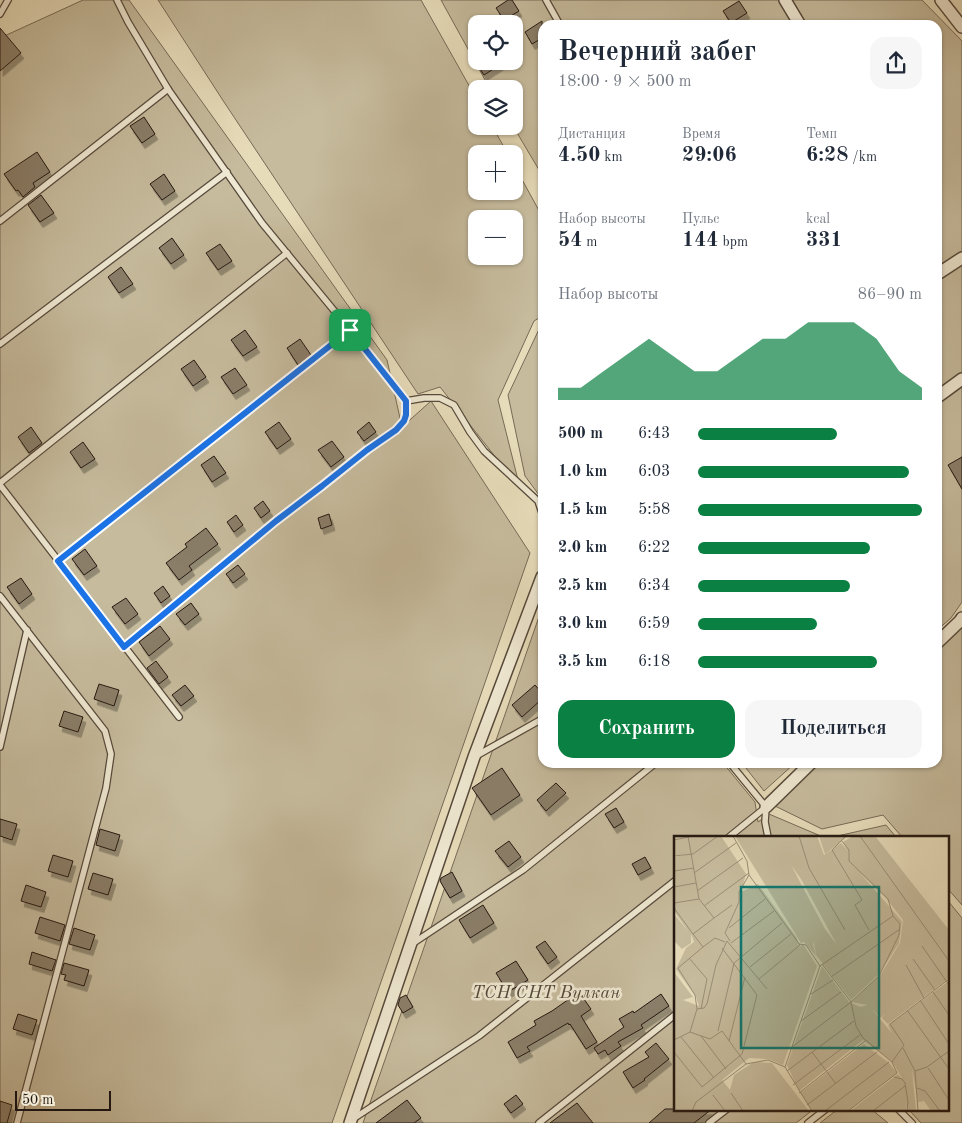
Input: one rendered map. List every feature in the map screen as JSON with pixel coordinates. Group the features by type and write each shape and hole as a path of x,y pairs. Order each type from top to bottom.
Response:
{"street":[{"path":"785,0 797,20"},
{"path":"941,0 962,27"},
{"path":"942,271 962,258"},
{"path":"942,394 962,379"},
{"path":"350,1122 474,758 538,588"},
{"path":"942,638 962,618"},
{"path":"766,807 806,768"}],"lane":[{"path":"0,14 8,0"},
{"path":"117,0 168,89 262,223 406,401 404,421 396,430 367,450 276,521 124,647"},
{"path":"546,0 557,20"},
{"path":"0,221 168,89"},
{"path":"0,344 227,172"},
{"path":"179,717 0,484 287,253"},
{"path":"58,561 350,330"},
{"path":"406,401 440,398 454,405 484,451 538,501"},
{"path":"0,596 105,731 111,754 106,788 17,1123"},
{"path":"0,747 27,630"},
{"path":"474,758 538,720"},
{"path":"410,945 523,870 650,768"},
{"path":"734,768 766,807 765,822 768,836"},
{"path":"730,836 766,807"},
{"path":"350,1122 479,1036 674,882"},
{"path":"539,1123 674,1016"},
{"path":"709,1123 727,1110"},
{"path":"808,1123 825,1110"},
{"path":"899,1110 912,1123"}],"green space":[{"path":"83,0 129,0 387,360 402,427 431,401 530,553 332,1123 0,1123 0,38"},
{"path":"158,0 421,0 468,84 468,135 497,135 503,145 468,145 468,200 523,200 523,181 538,209 538,318 534,321 498,400 520,488 440,387 418,394"},
{"path":"441,0 922,0 942,20 538,20 538,168 518,135 523,135 523,80 485,80 480,70 523,70 523,15 468,15 468,49"},
{"path":"942,20 962,41 962,602 951,618 942,626"},
{"path":"538,331 538,494 525,476 508,395"},
{"path":"962,619 962,905 950,891 950,836 901,836 883,815 822,829 773,805 811,768 942,768 942,639"},
{"name":"ТСН СНТ Вулкан","path":"538,620 538,768 727,768 755,802 758,822 769,814 821,836 674,836 674,1110 813,1110 796,1123 363,1123"},
{"path":"746,768 789,768 764,791"},
{"path":"886,825 895,836 837,836"},
{"path":"950,903 962,918 962,1123 921,1123 909,1110 950,1110"},
{"path":"837,1110 872,1110 888,1123 820,1123"}],"building":[{"path":"508,0 512,0 519,11 512,15 501,15 496,8"},
{"path":"739,1 747,13 736,20 729,20 723,11"},
{"path":"538,24 538,40 532,44 525,32"},
{"path":"0,28 21,53 0,71"},
{"path":"481,70 492,70 484,75"},
{"path":"144,117 155,134 142,143 130,126"},
{"path":"37,152 50,172 33,183 35,187 23,197 18,190 16,191 4,174"},
{"path":"164,174 175,191 162,200 150,184"},
{"path":"41,195 54,213 40,222 28,205"},
{"path":"172,238 184,255 171,264 159,248"},
{"path":"220,244 232,261 218,270 206,253"},
{"path":"121,267 133,284 119,293 108,277"},
{"path":"245,330 257,347 243,356 231,340"},
{"path":"300,339 311,355 298,365 287,348"},
{"path":"194,360 206,377 193,386 181,369"},
{"path":"235,368 247,385 233,394 221,377"},
{"path":"279,422 291,439 277,449 265,432"},
{"path":"369,422 376,432 364,441 357,432"},
{"path":"31,427 42,443 29,453 18,437"},
{"path":"332,441 344,457 331,467 318,450"},
{"path":"83,442 95,459 81,468 70,452"},
{"path":"214,456 226,473 212,482 201,465"},
{"path":"962,457 962,489 948,465"},
{"path":"263,501 270,511 261,518 254,508"},
{"path":"329,514 332,525 321,529 318,518"},
{"path":"236,515 243,525 234,532 227,522"},
{"path":"206,528 218,544 189,566 192,570 179,580 166,563 187,547 185,544"},
{"path":"85,549 97,566 84,575 72,559"},
{"path":"238,565 245,574 233,583 226,574"},
{"path":"21,578 32,594 19,604 7,587"},
{"path":"163,586 170,596 161,603 154,593"},
{"path":"126,598 138,614 125,624 112,607"},
{"path":"191,603 199,614 185,625 176,614"},
{"path":"160,626 170,639 149,656 139,642"},
{"path":"156,661 168,677 159,684 147,668"},
{"path":"99,684 119,690 114,706 94,699"},
{"path":"185,685 194,696 181,706 172,695"},
{"path":"535,685 538,688 538,703 522,717 512,705"},
{"path":"64,711 83,717 78,732 59,726"},
{"path":"502,768 520,795 491,815 472,788"},
{"path":"556,783 566,793 546,811 537,800"},
{"path":"616,808 624,822 614,828 605,814"},
{"path":"0,819 17,824 12,840 0,836"},
{"path":"100,829 120,835 115,851 96,845"},
{"path":"509,841 521,857 508,867 495,851"},
{"path":"53,855 73,861 68,877 48,871"},
{"path":"645,857 651,868 638,875 632,864"},
{"path":"452,872 462,891 450,898 440,881 441,878"},
{"path":"93,873 113,879 108,895 88,889"},
{"path":"26,885 46,892 41,907 21,901"},
{"path":"483,905 494,923 470,938 459,920"},
{"path":"40,917 65,925 60,941 35,933"},
{"path":"74,928 95,935 90,950 69,944"},
{"path":"545,941 557,957 548,964 536,947"},
{"path":"32,952 56,960 52,971 29,964"},
{"path":"516,961 528,980 508,992 496,973"},
{"path":"64,963 89,970 84,986 64,980 66,975 61,974"},
{"path":"579,992 591,1009 581,1016 597,1042 586,1049 568,1023 527,1047 530,1051 517,1058 508,1042 536,1025 534,1021"},
{"path":"661,994 669,1006 641,1025 643,1028 618,1042 621,1046 608,1055 605,1050 598,1054 594,1048 624,1027 619,1019 633,1011 634,1013"},
{"path":"406,995 413,1007 403,1013 398,1005 400,998"},
{"path":"18,1014 37,1020 32,1035 13,1029"},
{"path":"656,1043 669,1059 633,1088 623,1072 649,1057 645,1052"},
{"path":"516,1095 523,1104 511,1113 504,1104"},
{"path":"407,1100 421,1118 414,1123 376,1123"},
{"path":"0,1101 12,1105 7,1123 0,1123"},
{"path":"577,1103 593,1123 550,1123"},
{"path":"665,1109 711,1110 694,1123 649,1123"}],"route":[{"path":"350,330 406,401 407,409 404,421 396,430 367,450 276,521 124,647 58,561 350,330"}]}
